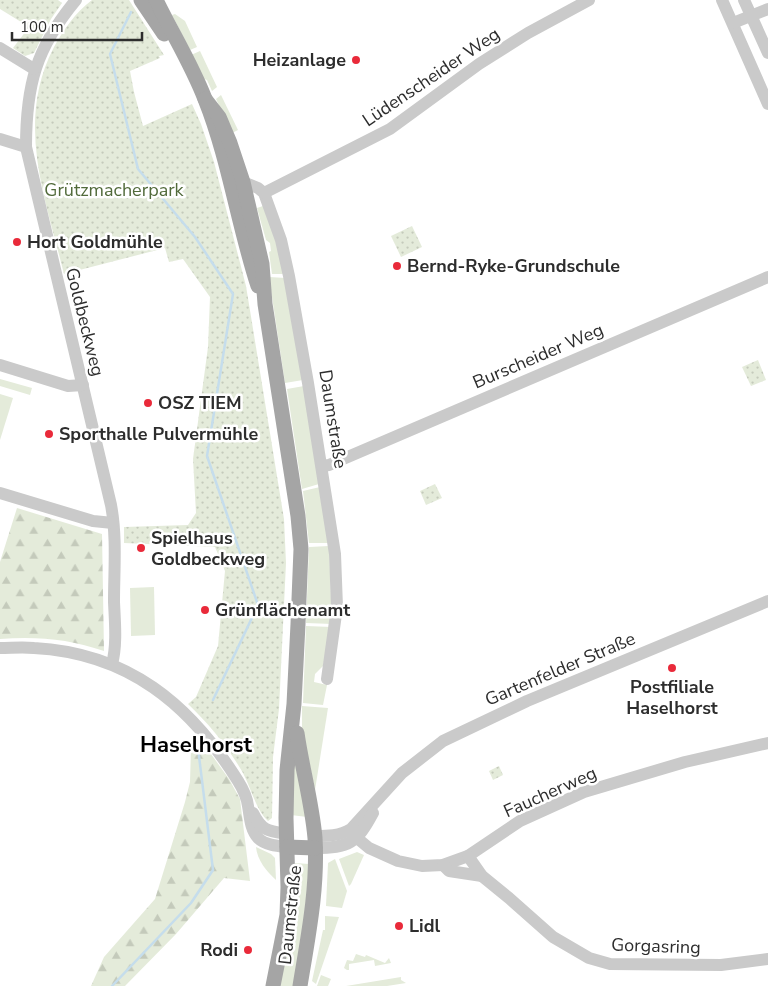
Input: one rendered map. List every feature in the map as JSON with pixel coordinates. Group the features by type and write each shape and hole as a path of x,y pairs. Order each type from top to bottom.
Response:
{"main road":[{"name":"Daumstraße","path":"141,0 175,52 194,76"},
{"name":"Daumstraße","path":"156,0 205,98 218,117 230,142 243,182 262,264 264,304 297,508 301,544 294,710 287,770 287,915 274,986"},
{"name":"Daumstraße","path":"205,98 224,160 246,247 264,304"},
{"name":"Daumstraße","path":"294,710 315,842 313,910 301,985"},
{"path":"287,840 315,842"}],"street":[{"name":"Goldbeckweg","path":"76,0 52,33 34,69 26,123 26,147 112,505 114,523 115,655 112,664"},
{"name":"Lüdenscheider Weg","path":"264,193 390,129 479,64 528,33 589,0"},
{"path":"722,0 768,104"},
{"path":"744,0 768,53"},
{"path":"732,23 768,9"},
{"path":"0,48 34,69"},
{"path":"0,139 26,147"},
{"path":"243,182 258,188 264,193"},
{"name":"Daumstraße","path":"264,193 281,240 289,276 322,466 335,554 338,594 336,625 327,679"},
{"name":"Burscheider Weg","path":"322,466 348,457 768,277"},
{"path":"0,365 68,386 83,385"},
{"path":"0,492 93,521 114,523"},
{"name":"Gartenfelder Straße","path":"315,842 333,835 345,833 351,829 394,781 414,762 436,746 464,730 527,701 768,601"},
{"path":"0,648 34,648 81,655 112,664 149,684 190,718 223,756 241,785 248,804 261,827 287,840"},
{"name":"Faucherweg","path":"358,838 369,848 398,861 422,866 443,865 468,856 520,822 584,792 685,762 768,742"},
{"name":"Gartenfelder Straße","path":"358,838 382,796"},
{"path":"315,842 341,846 358,838"},
{"name":"Gorgasring","path":"468,856 482,876 553,937 589,958 610,964 721,966 768,959"},
{"path":"443,865 449,871 482,876"}],"green space":[{"path":"0,0 58,0 62,3 51,19 34,53 25,56 13,48 26,31 26,25 0,9"},
{"name":"Grützmacherpark","path":"92,0 129,0 164,55 130,71 143,126 192,104 214,162 246,286 284,519 286,563 279,709 273,757 272,818 268,821 260,811 243,773 225,745 188,704 196,697 218,646 225,571 215,547 124,543 124,527 188,525 196,513 193,459 208,347 210,297 183,259 169,262 165,248 64,274 42,188 37,160 35,131 36,103 42,75 54,47 70,22"},
{"path":"175,14 185,21 197,47 190,50 172,15"},
{"path":"200,51 217,87 212,91 207,80 201,78 191,55"},
{"path":"221,95 238,130 232,133 216,99"},
{"path":"266,205 285,274 272,274 269,252 271,251 270,243 266,240 257,208"},
{"path":"412,226 422,247 401,257 391,236"},
{"path":"269,277 286,278 303,380 285,383"},
{"path":"758,360 766,380 751,386 742,367"},
{"path":"0,379 32,388 30,395 0,386"},
{"path":"304,386 319,484 302,489 287,389"},
{"path":"0,394 13,398 0,440"},
{"path":"435,484 442,498 426,505 420,491"},
{"path":"320,487 329,543 309,543 303,491"},
{"path":"17,508 102,534 104,651 53,639 0,639 0,562"},
{"path":"329,546 332,624 306,623 309,547"},
{"path":"154,587 155,635 131,636 130,588"},
{"path":"306,626 332,627 323,666 315,674 314,682 327,685 323,705 303,703"},
{"path":"302,706 328,708 315,790 302,729"},
{"path":"196,736 229,779 240,799 250,881 224,878 176,934 125,986 91,986 104,957 155,899 185,802 190,782 191,747"},
{"path":"293,742 307,817 291,815"},
{"path":"499,766 503,775 493,780 489,771"},
{"path":"256,847 275,858 276,880 258,857"},
{"path":"357,852 364,855 349,886 339,859"},
{"path":"335,859 347,891 342,908 326,906 328,863"},
{"path":"295,863 309,864 309,890 294,986 280,986 294,913"},
{"path":"325,916 339,917 316,984 312,981 323,930 325,930"},
{"path":"356,954 365,957 366,955 385,963 389,958 391,963 375,966 374,960 349,964 349,970 344,968 347,960 353,961"},
{"path":"321,975 331,979 328,986 317,986"},
{"path":"401,977 401,980 406,983 387,986 346,986"}],"waterway":[{"path":"131,12 110,54 138,169 195,237 233,294 207,456 258,605 213,700"},
{"path":"112,986 191,903 213,870 198,748"}],"place":[{"name":"Heizanlage","path":"356,60"},
{"name":"Hort Goldmühle","path":"17,242"},
{"name":"Bernd-Ryke-Grundschule","path":"397,266"},
{"name":"OSZ TIEM","path":"148,403"},
{"name":"Sporthalle Pulvermühle","path":"49,434"},
{"name":"Spielhaus Goldbeckweg","path":"141,548"},
{"name":"Grünflächenamt","path":"205,610"},
{"name":"Postfiliale Haselhorst","path":"672,668"},
{"name":"Lidl","path":"399,926"},
{"name":"Rodi","path":"248,950"}],"district":[{"name":"Haselhorst","path":"196,744"}]}
